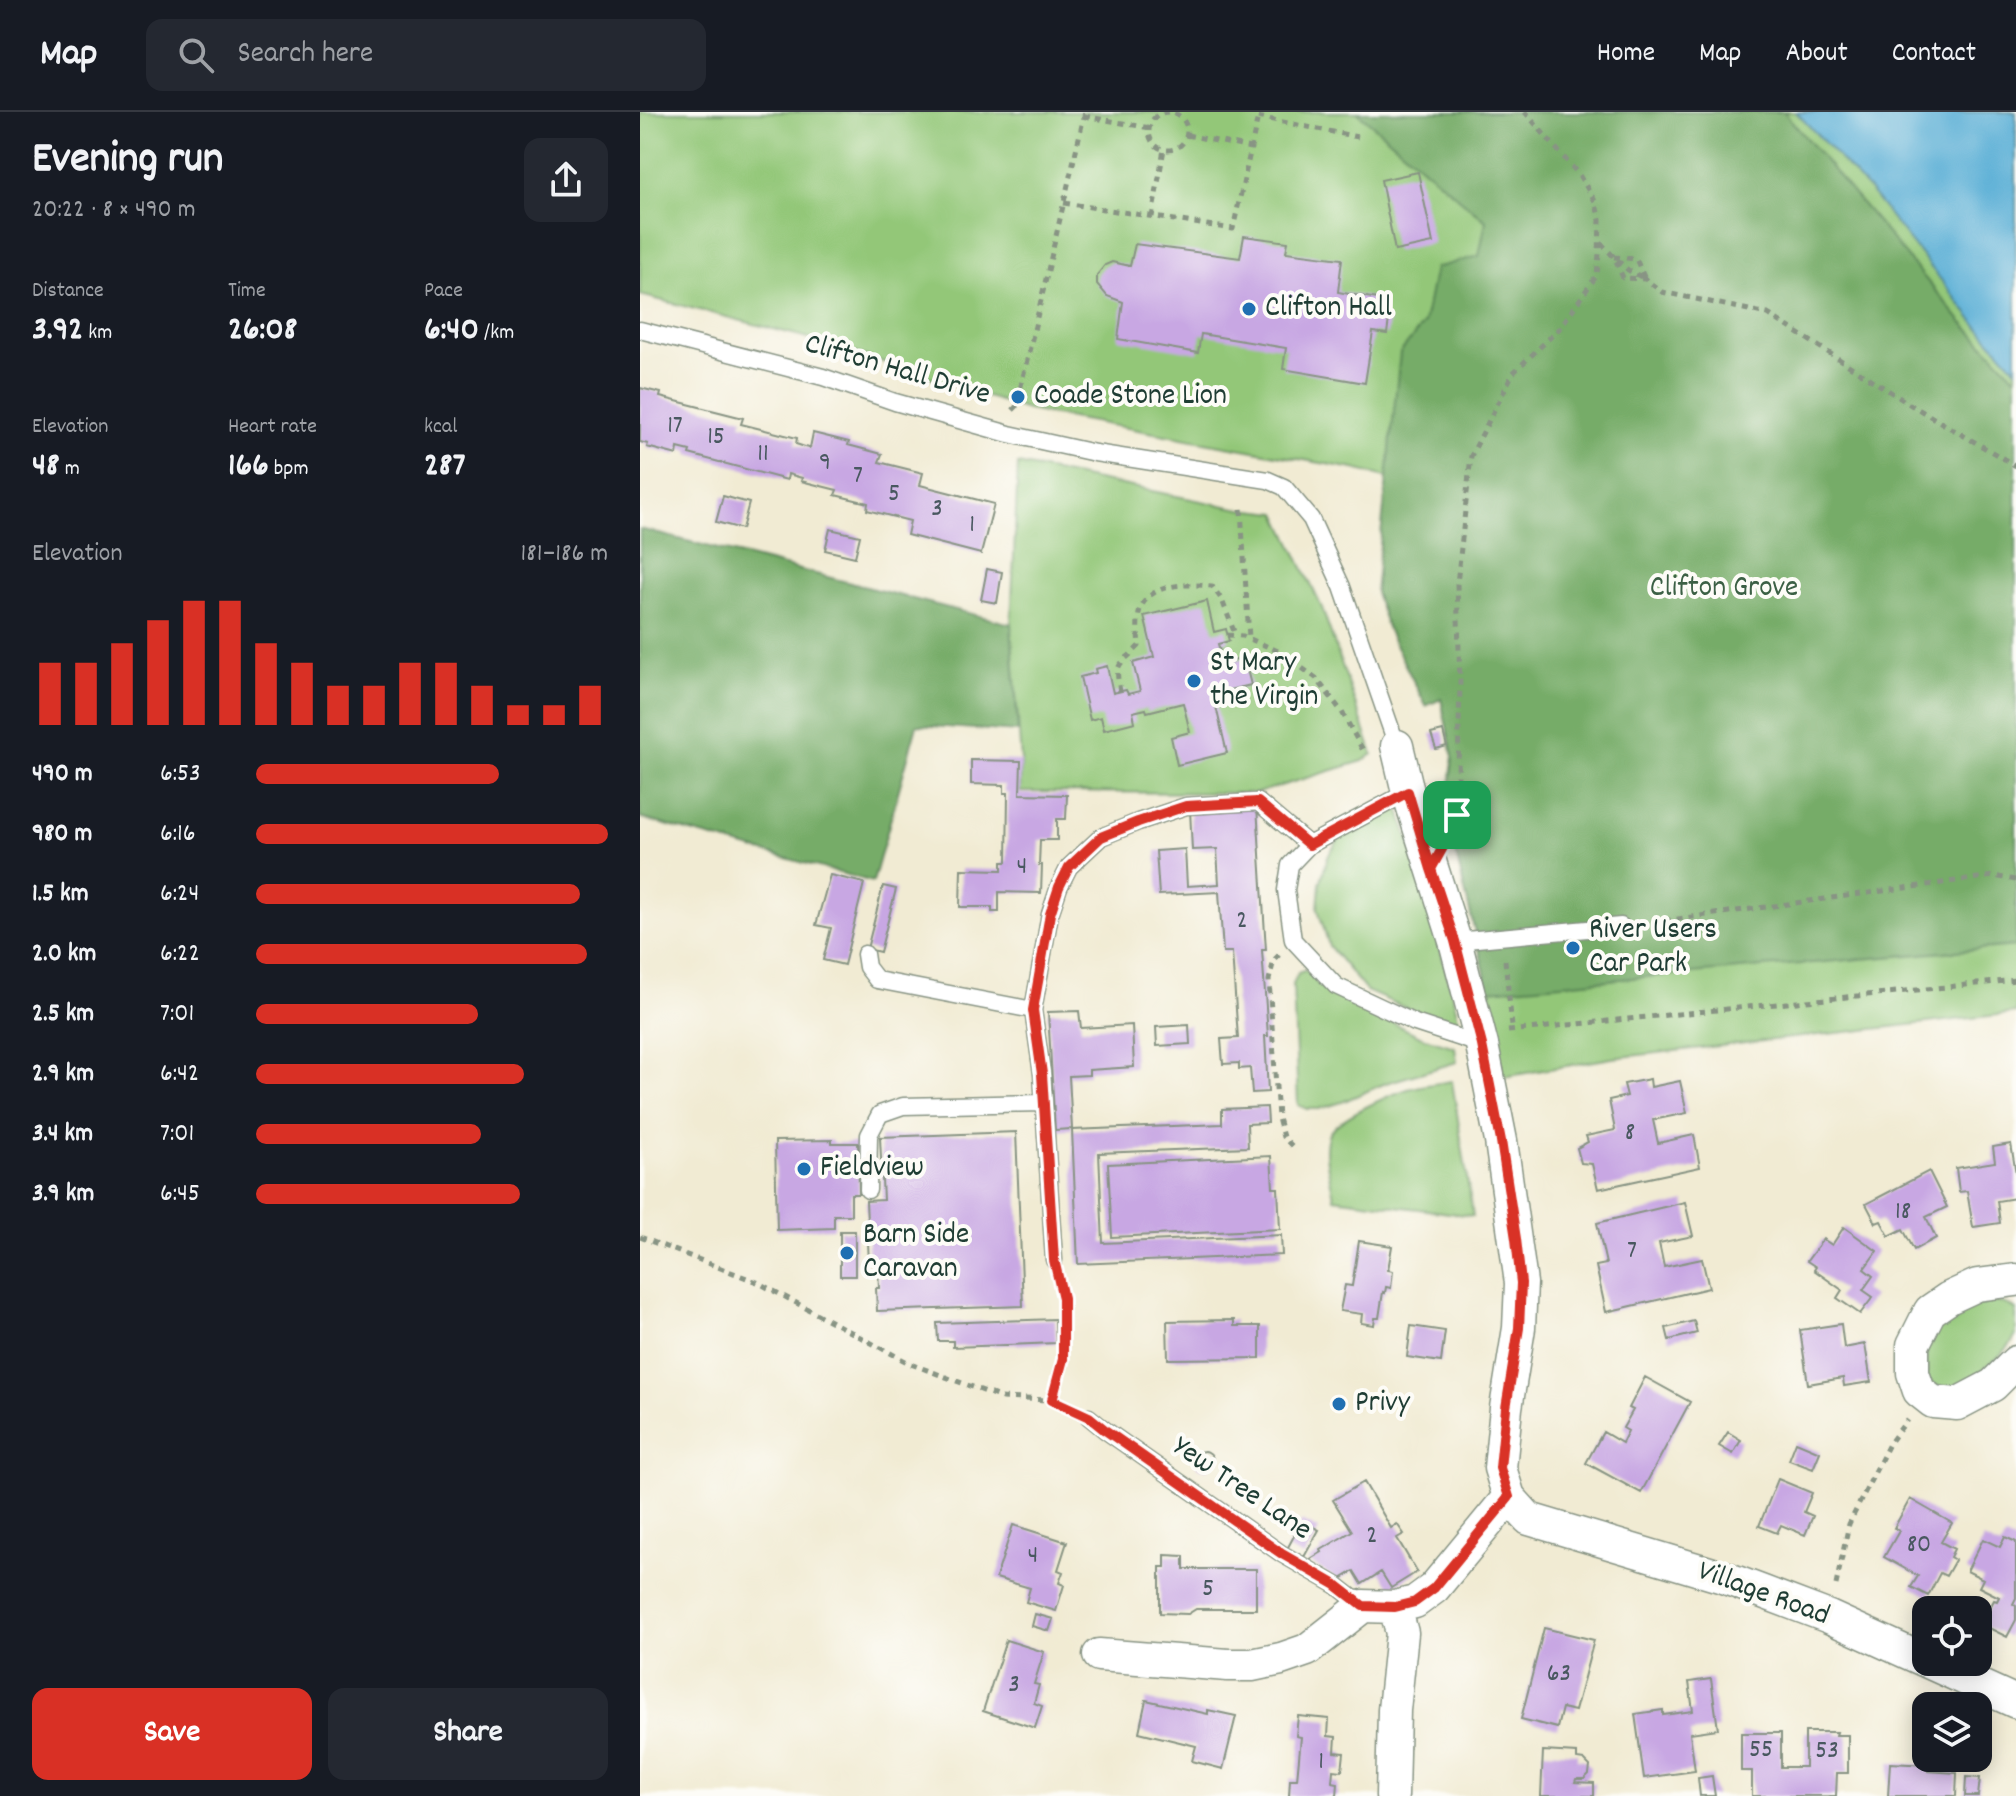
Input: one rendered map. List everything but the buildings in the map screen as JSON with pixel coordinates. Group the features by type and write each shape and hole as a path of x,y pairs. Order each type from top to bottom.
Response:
{"street":[{"path":"1100,1653 1252,1665 1307,1650 1363,1606 1395,1607 1415,1602 1434,1588 1509,1497 1500,1468 1519,1328 1521,1283 1501,1141 1482,1045 1455,941 1408,792 1382,752"},
{"path":"2016,1280 1977,1285 1930,1311 1913,1345 1913,1373 1919,1391 1933,1402 1957,1404 1993,1385 2016,1362"},
{"name":"Village Road","path":"1509,1497 1529,1519 1723,1577 1829,1617 2016,1702"},
{"path":"1392,1796 1394,1710 1402,1633 1395,1607"}],"lane":[{"name":"Clifton Hall Drive","path":"640,330 823,377 895,402 1009,434 1095,453 1268,480 1284,487 1311,519 1342,587 1382,752"},
{"path":"1408,792 1309,845 1290,865 1286,890 1293,940 1336,986 1415,1023 1482,1045"},
{"path":"1054,1260 1044,1103 1033,1010 1050,914 1069,867 1101,837 1186,806 1258,802 1309,845"},
{"path":"1455,941 1621,926"},
{"path":"865,954 867,967 877,980 1033,1010"},
{"path":"868,1190 869,1135 880,1114 903,1106 1044,1103"},
{"name":"Yew Tree Lane","path":"1089,1417 1282,1554 1336,1585 1363,1606"}],"path":[{"path":"1172,112 1187,126 1187,135 1183,144 1168,151 1155,144 1150,128 1158,116 1172,112"},
{"path":"1453,829 1457,815 1460,684 1457,584 1471,456 1513,373 1559,329 1597,275 1600,220 1595,201 1579,175 1525,112"},
{"path":"1016,407 1085,114 1150,128"},
{"path":"1064,203 1233,229 1259,115 1358,137"},
{"path":"1187,135 1251,148"},
{"path":"1152,217 1164,149"},
{"path":"1600,242 1614,257 1623,278 1645,279"},
{"path":"1614,257 1636,259 1645,279 1662,292 1768,314 1911,405 2016,466"},
{"path":"1241,509 1249,638"},
{"path":"1120,691 1117,667 1139,646 1142,604 1159,590 1188,584 1212,586 1222,600 1231,635 1249,638 1278,651 1316,678 1342,712 1382,752"},
{"path":"1621,926 1993,876 2016,880"},
{"path":"1502,937 1513,1031 2016,980"},
{"path":"1293,940 1274,960 1269,980 1278,1118 1283,1137 1294,1148"},
{"path":"640,1237 757,1282 911,1364 1002,1398 1052,1400 1089,1417"},
{"path":"1052,1400 1063,1359 1063,1298 1054,1260"},
{"path":"1829,1617 1849,1524 1889,1444 1926,1397"}],"green space":[{"name":"Clifton Grove","path":"640,112 1796,112 1870,191 2016,369 2016,1013 1612,1058 1503,1077 1489,990 1448,812 1453,756 1441,698 1442,491 1354,469 1027,410 820,341 640,295"},
{"name":"Clifton Grove","path":"1357,112 1784,112 1962,322 2016,378 2016,946 1489,990 1448,812 1453,756 1441,699 1426,706 1389,633 1375,593 1400,353 1424,323 1435,268 1479,256 1486,221"},
{"path":"1018,464 1241,509 1277,513 1322,608 1373,754 1363,761 1257,793 1020,792 1021,761 1011,624"},
{"path":"640,529 1011,624 1018,732 917,725 873,882 640,818"},
{"path":"1396,799 1426,894 1462,1032 1366,991 1329,946 1318,909 1320,884 1328,856 1344,831"},
{"path":"1306,970 1323,989 1422,1037 1455,1047 1457,1062 1386,1083 1319,1109 1298,1105 1293,984 1298,973"},
{"path":"1452,1081 1473,1216 1334,1198 1326,1151 1332,1129 1351,1115 1389,1096"},
{"path":"1998,1302 2016,1310 2016,1335 2006,1350 1957,1387 1943,1388 1927,1380 1926,1347 1938,1321 1957,1310"}],"water":[{"path":"1796,112 2016,112 2016,369 1870,191"}],"place":[{"name":"Clifton Hall","path":"1249,309"},
{"name":"Coade Stone Lion","path":"1018,397"},
{"name":"St Mary the Virgin","path":"1194,681"},
{"name":"River Users Car Park","path":"1573,948"},
{"name":"Fieldview","path":"804,1169"},
{"name":"Barn Side Caravan","path":"847,1253"},
{"name":"Privy","path":"1339,1404"}],"route":[{"path":"1457,815 1453,829 1431,869 1408,792 1309,845 1258,802 1186,806 1101,837 1069,867 1059,887 1050,914 1033,1010 1042,1074 1054,1260 1063,1298 1063,1359 1052,1400 1089,1417 1282,1554 1336,1585 1363,1606 1395,1607 1415,1602 1434,1588 1509,1497 1500,1468 1519,1328 1521,1283 1516,1239 1482,1045 1455,941 1431,869 1458,825 1457,815"}]}
